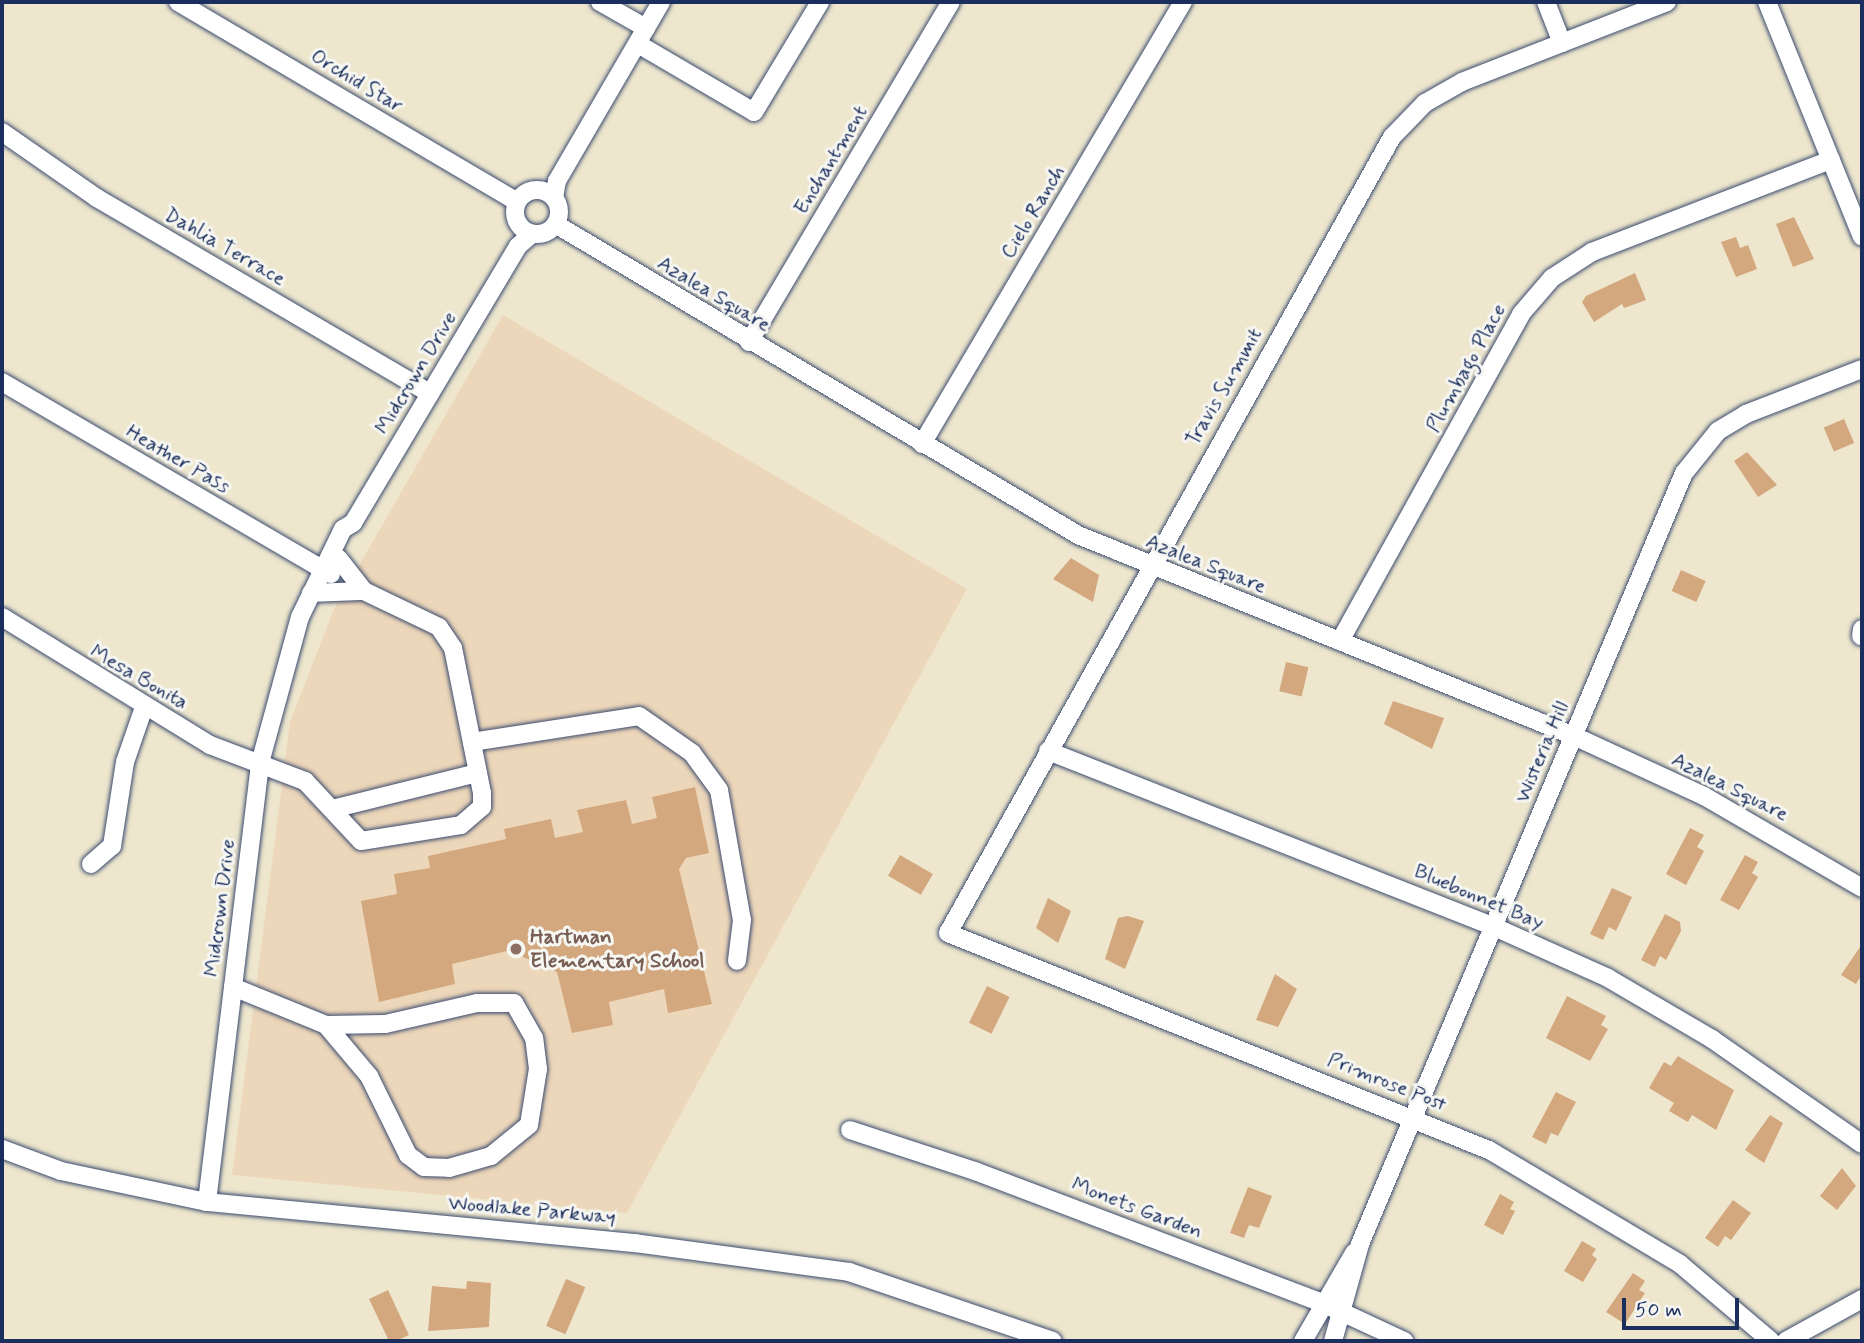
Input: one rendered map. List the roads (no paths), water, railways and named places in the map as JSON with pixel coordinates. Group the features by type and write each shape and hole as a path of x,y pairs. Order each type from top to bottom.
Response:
{"street":[{"name":"Orchid Star","path":"178,2 520,213"},
{"path":"600,2 642,36 754,112 820,2"},
{"path":"520,213 551,190 661,2"},
{"name":"Enchantment","path":"749,342 951,2"},
{"name":"Cielo Ranch","path":"922,444 1184,2"},
{"path":"1546,2 1562,43"},
{"name":"Travis Summit","path":"948,933 1148,567 1392,137 1425,103 1462,82 1667,2"},
{"path":"1767,2 1862,237"},
{"name":"Dahlia Terrace","path":"2,132 97,198 430,393"},
{"name":"Plumbago Place","path":"1340,641 1521,314 1552,278 1592,252 1831,159"},
{"path":"520,213 557,225 551,190"},
{"name":"Midcrown Drive","path":"206,1202 260,762 302,624 353,523 518,246 520,213"},
{"name":"Azalea Square","path":"557,225 749,342 1078,535 1148,567 1574,736 1704,796 1862,888"},
{"name":"Wisteria Hill","path":"1333,1341 1345,1313 1360,1244 1492,926 1699,450 1746,414 1862,369"},
{"name":"Heather Pass","path":"2,382 325,577"},
{"path":"325,577 363,591"},
{"path":"325,577 363,591 439,627 453,648 478,774 332,809"},
{"name":"Mesa Bonita","path":"2,617 210,745 305,781 332,809 351,836 374,843 461,825 482,807 478,774"},
{"path":"1861,636 1862,629"},
{"path":"91,864 112,846 125,762 144,706"},
{"path":"472,742 639,716 692,753 719,790 742,920 737,961"},
{"name":"Bluebonnet Bay","path":"1048,751 1492,926 1654,1005 1862,1144"},
{"name":"Primrose Post","path":"948,933 1413,1117 1581,1199 1680,1264 1771,1341"},
{"path":"233,987 327,1025 385,1024 477,1003 514,1003 534,1038 538,1069 529,1125 491,1156 449,1168 424,1167 408,1155 369,1076 327,1025"},
{"name":"Monets Garden","path":"850,1130 975,1171 1320,1302 1404,1341"},
{"name":"Woodlake Parkway","path":"2,1149 74,1174 206,1202 635,1243 849,1272 1053,1341"},
{"name":"Wisteria Hill","path":"1303,1341 1320,1302 1360,1244"},
{"path":"1787,1341 1862,1299"}],"place":[{"name":"Hartman Elementary School","path":"516,949"}]}
